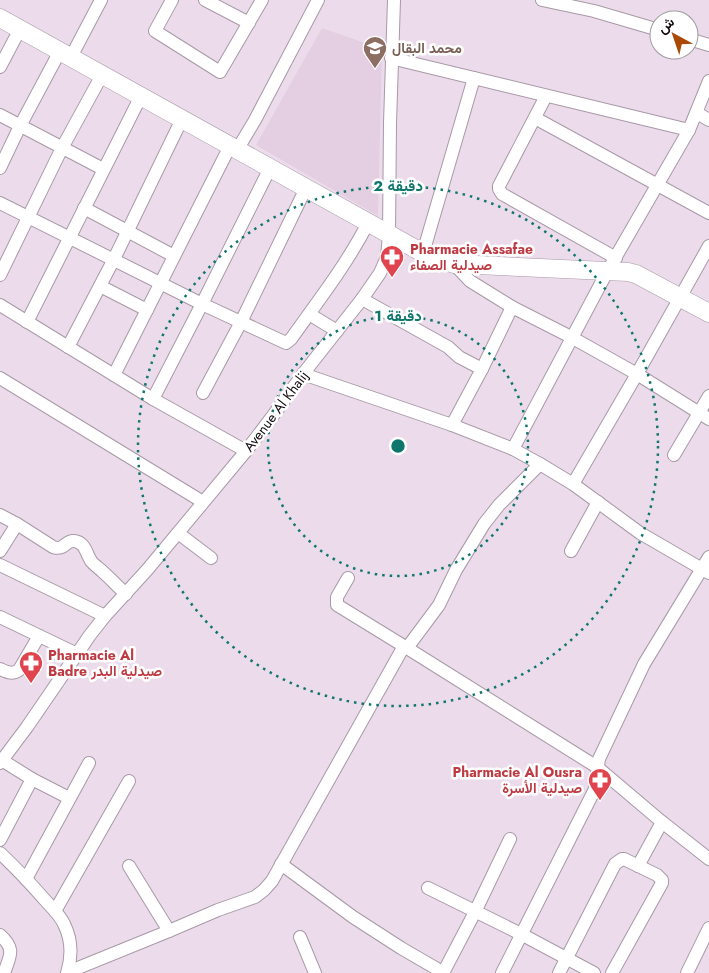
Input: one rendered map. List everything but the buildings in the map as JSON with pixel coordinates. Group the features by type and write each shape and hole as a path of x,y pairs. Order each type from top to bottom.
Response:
{"street":[{"path":"0,168 20,126 101,0"},
{"path":"172,0 155,31 220,72 262,0"},
{"path":"205,0 249,23"},
{"path":"114,375 174,256 233,148 254,120 318,0"},
{"name":"Avenue Al Khalij","path":"1,760 27,727 105,616 178,533 246,450 380,273 387,257 389,234 391,58 394,0"},
{"path":"542,0 595,5 649,26"},
{"path":"0,18 423,253 454,264 611,265"},
{"path":"0,67 20,29"},
{"path":"391,58 689,130"},
{"path":"0,276 62,148 102,75"},
{"path":"423,253 474,78"},
{"path":"513,449 571,337 689,130 709,81"},
{"path":"27,322 141,96"},
{"path":"546,96 499,186 500,192 611,265 636,274 709,313"},
{"path":"696,113 709,120"},
{"path":"0,115 103,170"},
{"path":"534,118 709,213"},
{"path":"68,347 114,259 182,119"},
{"path":"153,399 270,168"},
{"path":"203,393 241,322 306,188"},
{"path":"0,203 202,304 286,343 291,339 332,283 368,223"},
{"path":"84,208 174,256"},
{"path":"572,484 709,246"},
{"path":"454,264 470,281 512,307 637,374 704,416"},
{"path":"100,286 147,310"},
{"path":"362,299 448,347 459,357 482,369"},
{"path":"0,305 153,399 246,450"},
{"path":"452,425 512,307"},
{"path":"308,314 337,331"},
{"path":"303,374 452,425 513,449 572,484 640,533 705,571"},
{"path":"0,378 203,502"},
{"path":"674,455 704,416 709,396"},
{"path":"67,972 218,910 255,897 264,890 272,881 405,647 439,605 456,570 484,524 499,505 540,464"},
{"path":"571,552 598,502"},
{"path":"0,515 57,549 74,540 82,544 91,561 126,594"},
{"path":"0,551 17,524"},
{"path":"178,533 211,558"},
{"path":"502,973 595,789 598,781 597,767 603,747 644,664 705,571 709,557"},
{"path":"0,565 105,616"},
{"path":"348,578 337,597 337,605 597,767 709,859"},
{"path":"0,617 77,654"},
{"path":"0,669 15,673 38,636"},
{"path":"1,760 69,798"},
{"path":"26,879 89,764"},
{"path":"0,840 32,779"},
{"path":"55,911 129,781"},
{"path":"638,866 662,822"},
{"path":"281,864 353,916 443,973 510,839"},
{"path":"0,853 55,911 64,924 70,940 71,951 67,972"},
{"path":"559,973 615,864 624,859 659,876 662,883 612,973"},
{"path":"129,866 169,931"},
{"path":"428,888 594,973"},
{"path":"687,973 709,928"},
{"path":"0,934 10,946 11,954 2,973"},
{"path":"300,937 315,973"}],"shaded area":[{"path":"322,28 382,49 378,216 256,145"}],"place":[{"name":"محمد البقال","path":"375,69"},
{"name":"Pharmacie Assafae صيدلية الصفاء","path":"392,278"},
{"name":"Pharmacie Al Badre صيدلية البدر","path":"31,684"},
{"name":"Pharmacie Al Ousra صيدلية الأسرة","path":"600,801"}]}
